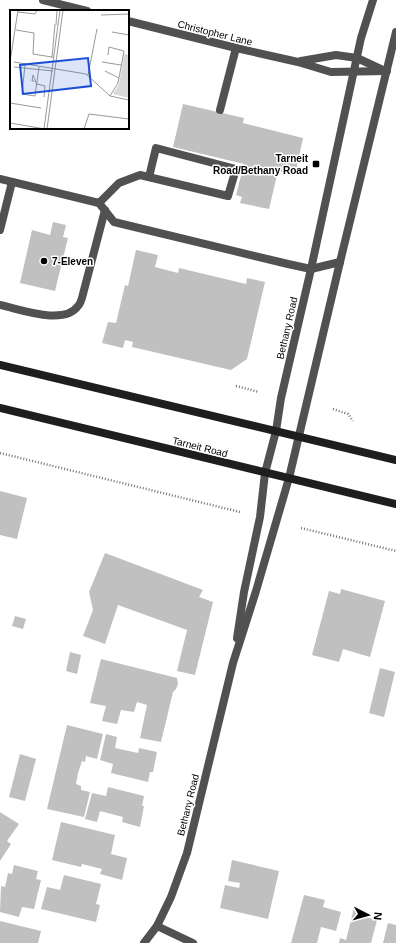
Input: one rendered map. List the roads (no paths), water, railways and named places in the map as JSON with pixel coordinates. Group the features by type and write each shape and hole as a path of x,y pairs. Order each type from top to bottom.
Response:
{"main road":[{"path":"0,365 396,460"},
{"name":"Tarneit Road","path":"0,408 396,504"}],"street":[{"path":"43,0 83,10"},
{"name":"Bethany Road","path":"233,663 244,592 260,517 265,473 276,431 281,398 357,58 368,13 373,0"},
{"name":"Christopher Lane","path":"129,21 298,62 331,72 387,71"},
{"name":"Bethany Road","path":"144,943 157,926 171,898 187,852 233,663 258,585 289,478 396,32"},
{"path":"220,110 236,48"},
{"name":"Christopher Lane","path":"298,62 336,55 357,58 387,71"},
{"path":"99,203 119,183 140,175 228,196 236,169 156,148 149,177"},
{"path":"0,179 99,203 114,222 288,264 311,268 340,262"},
{"path":"0,230 12,182"},
{"path":"0,305 54,316 67,314 78,307 84,294 105,210"},
{"path":"157,926 193,943"}],"place":[{"name":"Tarneit Road/Bethany Road","path":"316,164"},
{"name":"7-Eleven","path":"44,261"}]}
